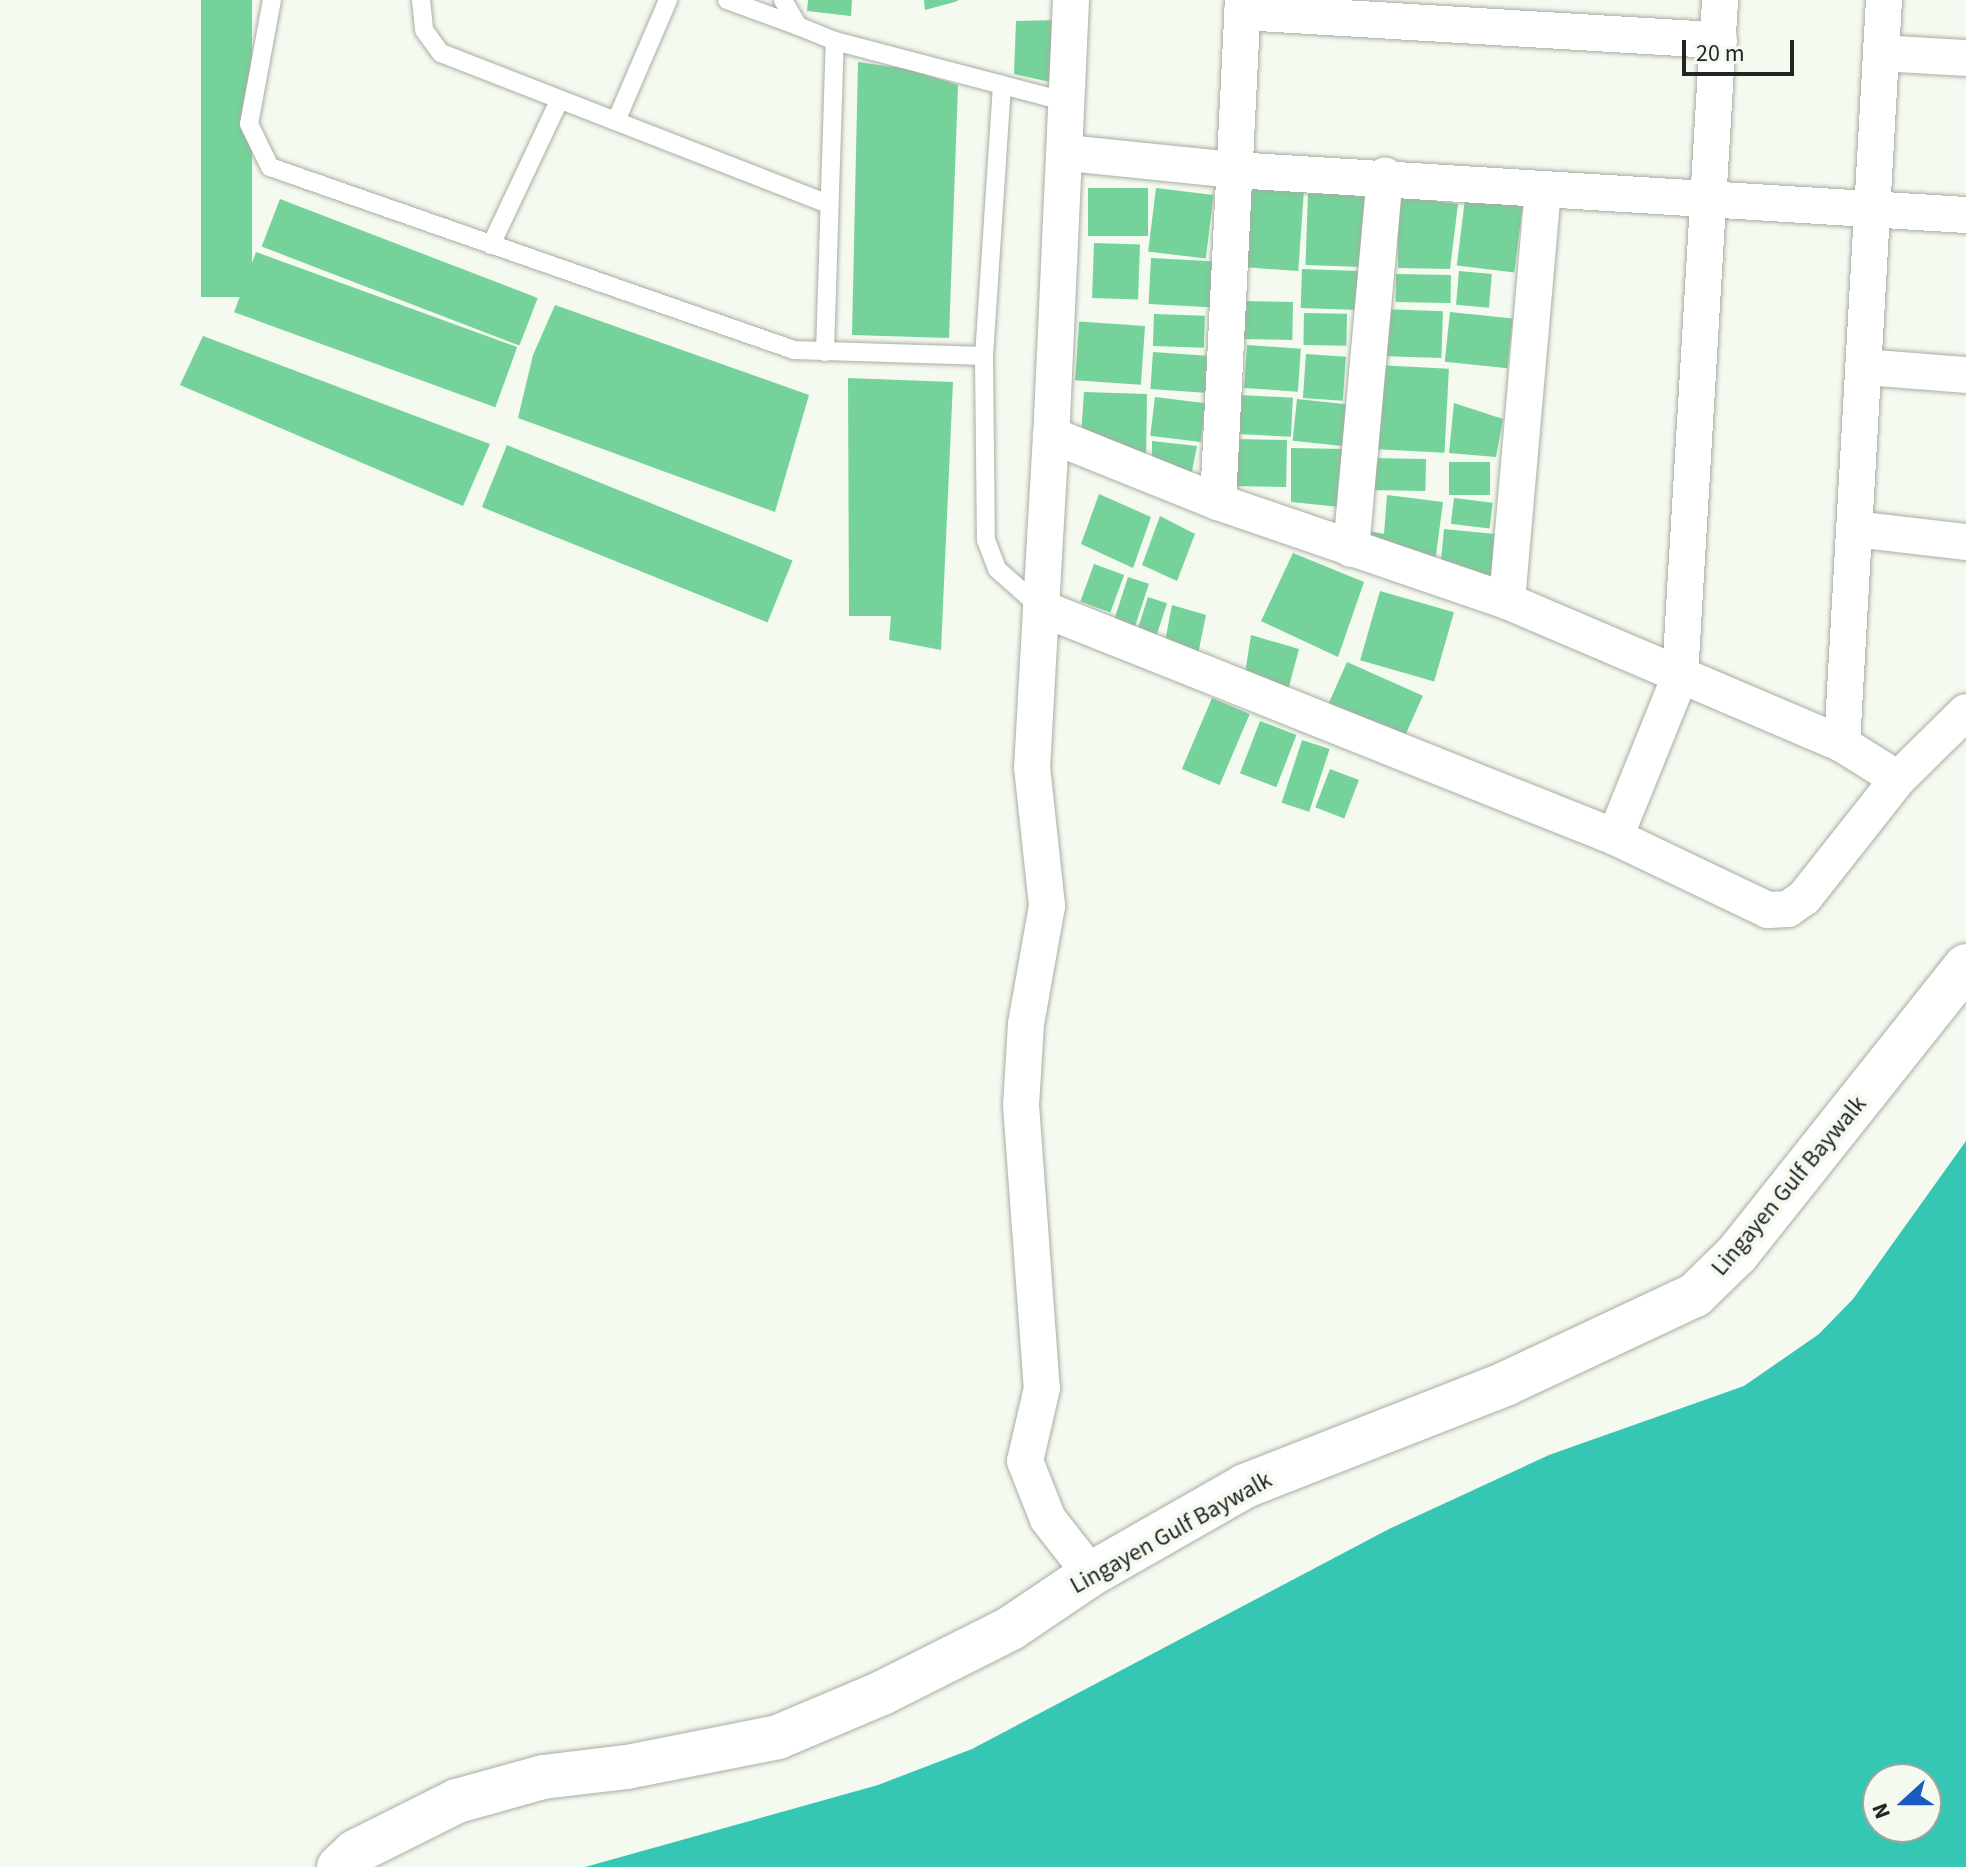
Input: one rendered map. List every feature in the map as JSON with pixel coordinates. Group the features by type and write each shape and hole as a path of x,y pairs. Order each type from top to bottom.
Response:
{"street":[{"path":"1071,0 1067,153 1032,767 1047,906 1026,1024 1021,1105 1042,1388 1025,1461 1048,1519 1091,1574"},
{"path":"1615,837 1680,676 1720,0"},
{"path":"1842,744 1884,0"},
{"path":"1218,502 1242,6 1719,40"},
{"path":"1881,53 1966,58"},
{"path":"1067,153 1234,170 1385,176 1543,190 1966,215"},
{"path":"1351,549 1385,176"},
{"path":"1507,601 1543,190"},
{"path":"1864,367 1966,375"},
{"path":"1051,435 1218,502 1507,601 1842,744 1898,779"},
{"path":"1854,529 1966,542"},
{"path":"1041,608 1615,837 1768,910 1788,909 1804,898 1898,779 1966,712"},
{"name":"Lingayen Gulf Baywalk","path":"339,1867 355,1852 457,1801 543,1777 627,1767 778,1737 882,1693 1011,1628 1091,1574 1245,1486 1505,1384 1695,1295 1757,1231 1966,966"}],"lane":[{"path":"272,0 249,124 270,167 771,344 825,352 984,356"},
{"path":"421,0 424,30 441,53 829,204"},
{"path":"616,121 668,0"},
{"path":"727,0 835,41 1068,102"},
{"path":"783,0 798,26"},
{"path":"825,352 835,41"},
{"path":"1002,85 984,356 986,540 997,569 1041,608"},
{"path":"491,245 560,99"}],"water":[{"path":"1966,1141 1966,1867 585,1867 878,1785 972,1749 1389,1529 1549,1455 1744,1386 1819,1334 1853,1299"}],"building":[{"path":"201,0 252,0 252,297 201,297"},
{"path":"808,0 852,0 851,16 807,11"},
{"path":"924,0 958,0 958,1 925,10"},
{"path":"1058,20 1055,83 1014,74 1016,21"},
{"path":"858,62 907,69 958,85 949,338 852,335"},
{"path":"1244,187 1304,191 1298,271 1238,267"},
{"path":"1088,188 1148,188 1148,236 1088,236"},
{"path":"1156,188 1214,195 1206,259 1148,252"},
{"path":"1308,193 1373,195 1370,267 1305,265"},
{"path":"1397,196 1458,204 1450,269 1398,268"},
{"path":"280,199 538,298 519,346 262,247"},
{"path":"1465,199 1523,206 1514,273 1457,266"},
{"path":"1094,243 1140,245 1138,300 1092,298"},
{"path":"256,252 517,347 495,407 234,312"},
{"path":"1151,258 1217,261 1215,307 1149,304"},
{"path":"1302,269 1359,271 1358,310 1301,308"},
{"path":"1459,271 1492,274 1489,308 1456,305"},
{"path":"1396,274 1451,275 1451,303 1396,302"},
{"path":"1238,301 1293,302 1292,340 1237,339"},
{"path":"555,305 809,395 775,512 518,418 533,355"},
{"path":"1382,309 1443,311 1441,358 1380,356"},
{"path":"1450,312 1513,319 1507,368 1445,362"},
{"path":"1304,313 1347,314 1346,346 1303,345"},
{"path":"1154,314 1205,316 1204,348 1153,346"},
{"path":"1079,321 1145,326 1141,385 1075,380"},
{"path":"203,336 490,444 463,506 180,385"},
{"path":"1247,345 1301,349 1298,392 1244,388"},
{"path":"1153,352 1214,356 1211,393 1150,389"},
{"path":"1306,354 1346,357 1343,401 1303,398"},
{"path":"1377,365 1449,369 1445,453 1373,449"},
{"path":"848,378 953,382 941,650 889,640 891,616 849,616"},
{"path":"1084,392 1147,394 1146,463 1081,437"},
{"path":"1240,395 1293,398 1291,437 1238,434"},
{"path":"1155,397 1206,403 1201,442 1150,436"},
{"path":"1297,399 1354,405 1349,447 1293,441"},
{"path":"1454,403 1503,419 1496,457 1449,453"},
{"path":"1232,439 1287,440 1286,487 1231,486"},
{"path":"1152,441 1197,446 1190,481 1152,471"},
{"path":"507,445 793,560 767,623 482,507"},
{"path":"1291,448 1344,449 1340,507 1291,502"},
{"path":"1370,458 1426,459 1425,491 1369,490"},
{"path":"1449,462 1490,462 1490,495 1449,495"},
{"path":"1099,494 1151,517 1133,568 1081,544"},
{"path":"1387,495 1443,502 1434,570 1368,550 1369,531 1384,534"},
{"path":"1454,498 1493,503 1490,529 1451,524"},
{"path":"1160,516 1195,534 1177,581 1142,565"},
{"path":"1444,529 1505,535 1501,593 1440,572"},
{"path":"1293,553 1364,582 1338,657 1261,621"},
{"path":"1094,564 1124,575 1110,613 1080,602"},
{"path":"1128,577 1149,584 1134,628 1113,622"},
{"path":"1380,591 1454,612 1434,681 1360,660"},
{"path":"1148,597 1167,603 1156,638 1137,632"},
{"path":"1172,605 1206,615 1197,659 1164,647"},
{"path":"1251,635 1299,649 1287,694 1244,680"},
{"path":"1347,662 1423,696 1401,744 1325,710"},
{"path":"1212,698 1250,714 1220,785 1182,769"},
{"path":"1260,721 1296,735 1276,787 1240,773"},
{"path":"1302,740 1330,749 1309,812 1282,803"},
{"path":"1330,769 1359,780 1344,818 1315,807"}]}
